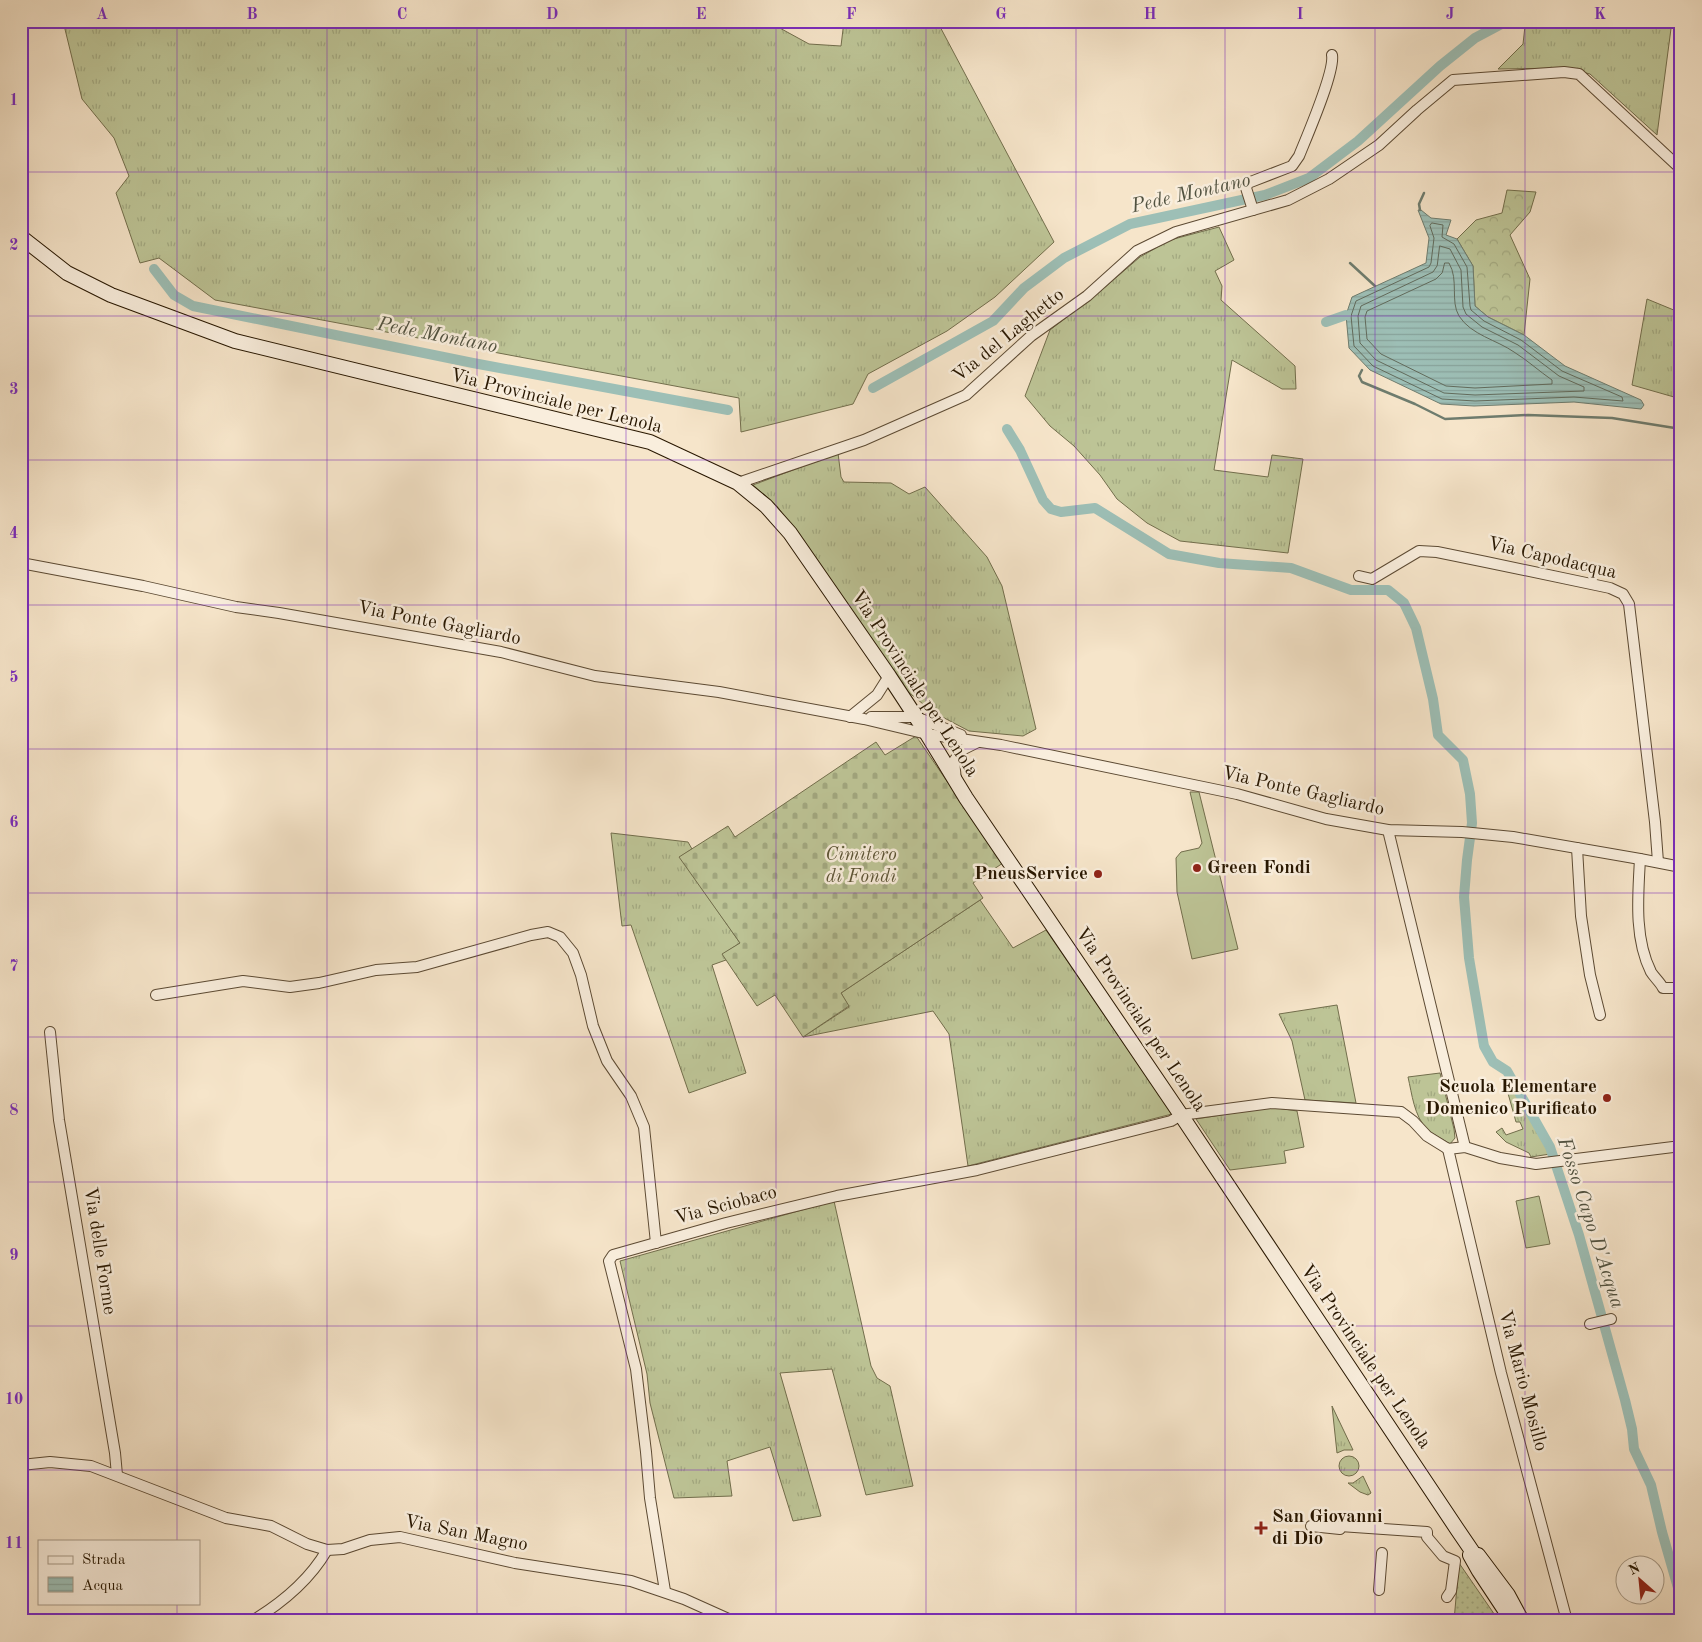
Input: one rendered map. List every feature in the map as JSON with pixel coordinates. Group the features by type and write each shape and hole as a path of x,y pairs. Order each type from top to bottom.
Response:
{"main road":[{"name":"Via Provinciale per Lenola","path":"21,237 67,274 111,294 236,341 650,442 738,483 766,506 790,534 889,676 966,798 1181,1114 1472,1551 1476,1552 1508,1595 1522,1621"},
{"name":"Via Provinciale per Lenola","path":"1472,1551 1470,1555 1510,1621"}],"street":[{"path":"1255,208 1246,188 1248,183 1292,166 1299,156 1329,78 1333,61 1332,55"},
{"name":"Via del Laghetto","path":"738,483 864,440 966,395 1031,336 1087,296 1137,251 1176,232 1288,200 1330,179 1379,146 1416,110 1453,80 1564,72 1579,74 1681,169"},
{"name":"Via Capodacqua","path":"1359,576 1372,579 1419,551 1445,554 1610,588 1623,594 1629,604 1658,862"},
{"name":"Via Ponte Gagliardo","path":"21,563 143,586 236,607 501,652 595,676 719,692 927,734 1000,745 1237,794 1326,819 1388,830 1462,832 1513,837 1681,867"},
{"path":"850,717 876,695 889,676"},
{"name":"Via Ponte Gagliardo","path":"850,717 916,717 978,742"},
{"path":"956,781 954,761 962,750 978,742"},
{"path":"1388,830 1465,1147"},
{"path":"1577,848 1581,916 1590,975 1600,1015"},
{"path":"1640,859 1638,893 1639,932 1645,953 1652,972 1663,988 1681,988"},
{"path":"156,995 243,981 290,987 319,983 376,970 417,967 539,933 548,932 560,937 573,953 593,1026 608,1062 631,1096 644,1127 656,1243"},
{"name":"Via delle Forme","path":"50,1032 59,1120 115,1453 117,1475"},
{"name":"Via Sciobaco","path":"665,1591 650,1498 636,1369 609,1261 613,1255 726,1223 837,1196 977,1170 1171,1121 1181,1114 1272,1103 1401,1112 1413,1121 1427,1136 1448,1149"},
{"path":"1448,1149 1465,1147 1500,1158 1536,1164 1681,1146"},
{"name":"Via Mario Mosillo","path":"1448,1149 1501,1372 1567,1621"},
{"path":"1590,1324 1611,1319"},
{"name":"Via San Magno","path":"21,1465 50,1462 91,1466 226,1518 271,1526 307,1544 326,1550 344,1549 370,1540 400,1537 514,1563 631,1581 665,1591 733,1621"},
{"path":"1311,1526 1427,1532 1427,1537 1444,1556 1455,1561 1451,1591 1447,1597"},
{"path":"1340,1528 1340,1531 1427,1537"},
{"path":"252,1621 274,1607 301,1584 320,1561 326,1550"},
{"path":"1379,1590 1382,1553"}],"green space":[{"path":"63,21 767,21 809,44 841,46 844,21 937,21 1054,242 995,297 947,331 868,374 853,404 741,432 739,398 215,300 159,258 140,263 116,193 129,176 114,138 82,99"},
{"path":"1540,21 1672,21 1657,135 1590,74 1566,68 1498,69 1523,44 1525,26"},
{"path":"1507,190 1536,192 1530,212 1510,235 1530,279 1524,335 1488,317 1475,306 1473,266 1457,239 1476,220 1502,213"},
{"path":"1219,227 1234,260 1215,271 1222,286 1221,300 1295,366 1296,389 1282,389 1232,360 1214,470 1268,477 1272,455 1303,459 1288,553 1180,541 1147,523 1117,499 1100,475 1074,446 1050,426 1025,396 1050,330 1140,257 1170,240"},
{"path":"1647,299 1681,313 1681,399 1632,385"},
{"path":"838,453 841,477 844,482 891,483 909,494 925,487 987,557 1002,586 1036,729 1023,736 969,731 933,712 902,687 777,506 753,485"},
{"name":"Cimitero di Fondi","path":"916,736 1003,863 973,883 983,898 841,993 849,1006 803,1037 775,995 757,1006 722,954 740,943 679,857 728,826 735,837 876,742 885,755"},
{"name":"Green Fondi","path":"1190,792 1199,792 1238,949 1192,959 1177,892 1176,858 1181,852 1199,848 1202,843"},
{"path":"611,833 688,842 692,849 680,857 740,943 723,954 726,960 712,965 746,1073 689,1093 631,925 622,926"},
{"path":"980,900 1013,948 1046,930 1172,1114 968,1166 949,1034 933,1011 803,1037 849,1007 841,993"},
{"path":"1337,1005 1356,1103 1305,1100 1292,1041 1279,1014"},
{"path":"1440,1073 1454,1129 1455,1138 1450,1144 1429,1131 1419,1118 1408,1077"},
{"path":"1508,1078 1550,1154 1531,1157 1529,1153 1506,1142 1496,1132 1502,1128 1506,1135 1523,1129 1520,1122 1516,1122 1504,1079"},
{"path":"1271,1107 1297,1111 1304,1147 1284,1151 1286,1163 1230,1170 1196,1119"},
{"path":"1539,1196 1550,1244 1526,1248 1516,1201"},
{"path":"834,1201 871,1366 877,1378 890,1386 913,1486 866,1495 832,1369 780,1373 821,1516 793,1521 770,1447 727,1461 732,1496 674,1498 650,1403 647,1374 620,1261"},
{"path":"1332,1406 1353,1450 1344,1450 1337,1453"},
{"path":"1349,1456 1356,1459 1359,1466 1356,1473 1349,1476 1342,1473 1339,1466 1342,1459"},
{"path":"1363,1476 1371,1493 1368,1495 1360,1492 1348,1483 1353,1483"},
{"path":"1459,1563 1499,1621 1454,1621"}],"water":[{"path":"1418,210 1421,210 1431,218 1451,220 1446,235 1457,239 1473,266 1475,306 1488,317 1524,335 1565,366 1641,400 1644,405 1641,409 1574,402 1474,406 1441,404 1370,370 1349,348 1346,315 1352,297 1426,263 1429,238"}],"waterway":[{"name":"Pede Montano","path":"873,388 993,321 1024,288 1064,258 1130,224 1265,195 1309,178 1358,141 1440,66 1475,38 1507,21"},
{"path":"1420,210 1419,204 1424,193"},
{"path":"1350,263 1375,286"},
{"name":"Pede Montano","path":"154,269 174,295 193,306 473,363 728,410"},
{"path":"1326,322 1346,315"},
{"path":"1362,370 1359,376 1362,382 1445,419 1528,415 1612,418 1681,429"},
{"name":"Fosso Capo D'Acqua","path":"1007,429 1020,450 1043,500 1051,509 1061,512 1095,508 1169,554 1219,563 1291,568 1351,590 1388,590 1404,603 1416,628 1433,699 1438,735 1463,760 1470,794 1472,823 1464,897 1469,958 1484,1046 1493,1062 1507,1071 1550,1147 1579,1235 1625,1400 1632,1429 1634,1449 1651,1485 1681,1598"}],"place":[{"name":"Green Fondi","path":"1197,868"},
{"name":"PneusService","path":"1098,874"},
{"name":"Scuola Elementare Domenico Purificato","path":"1607,1098"},
{"name":"San Giovanni di Dio","path":"1261,1528"}]}
